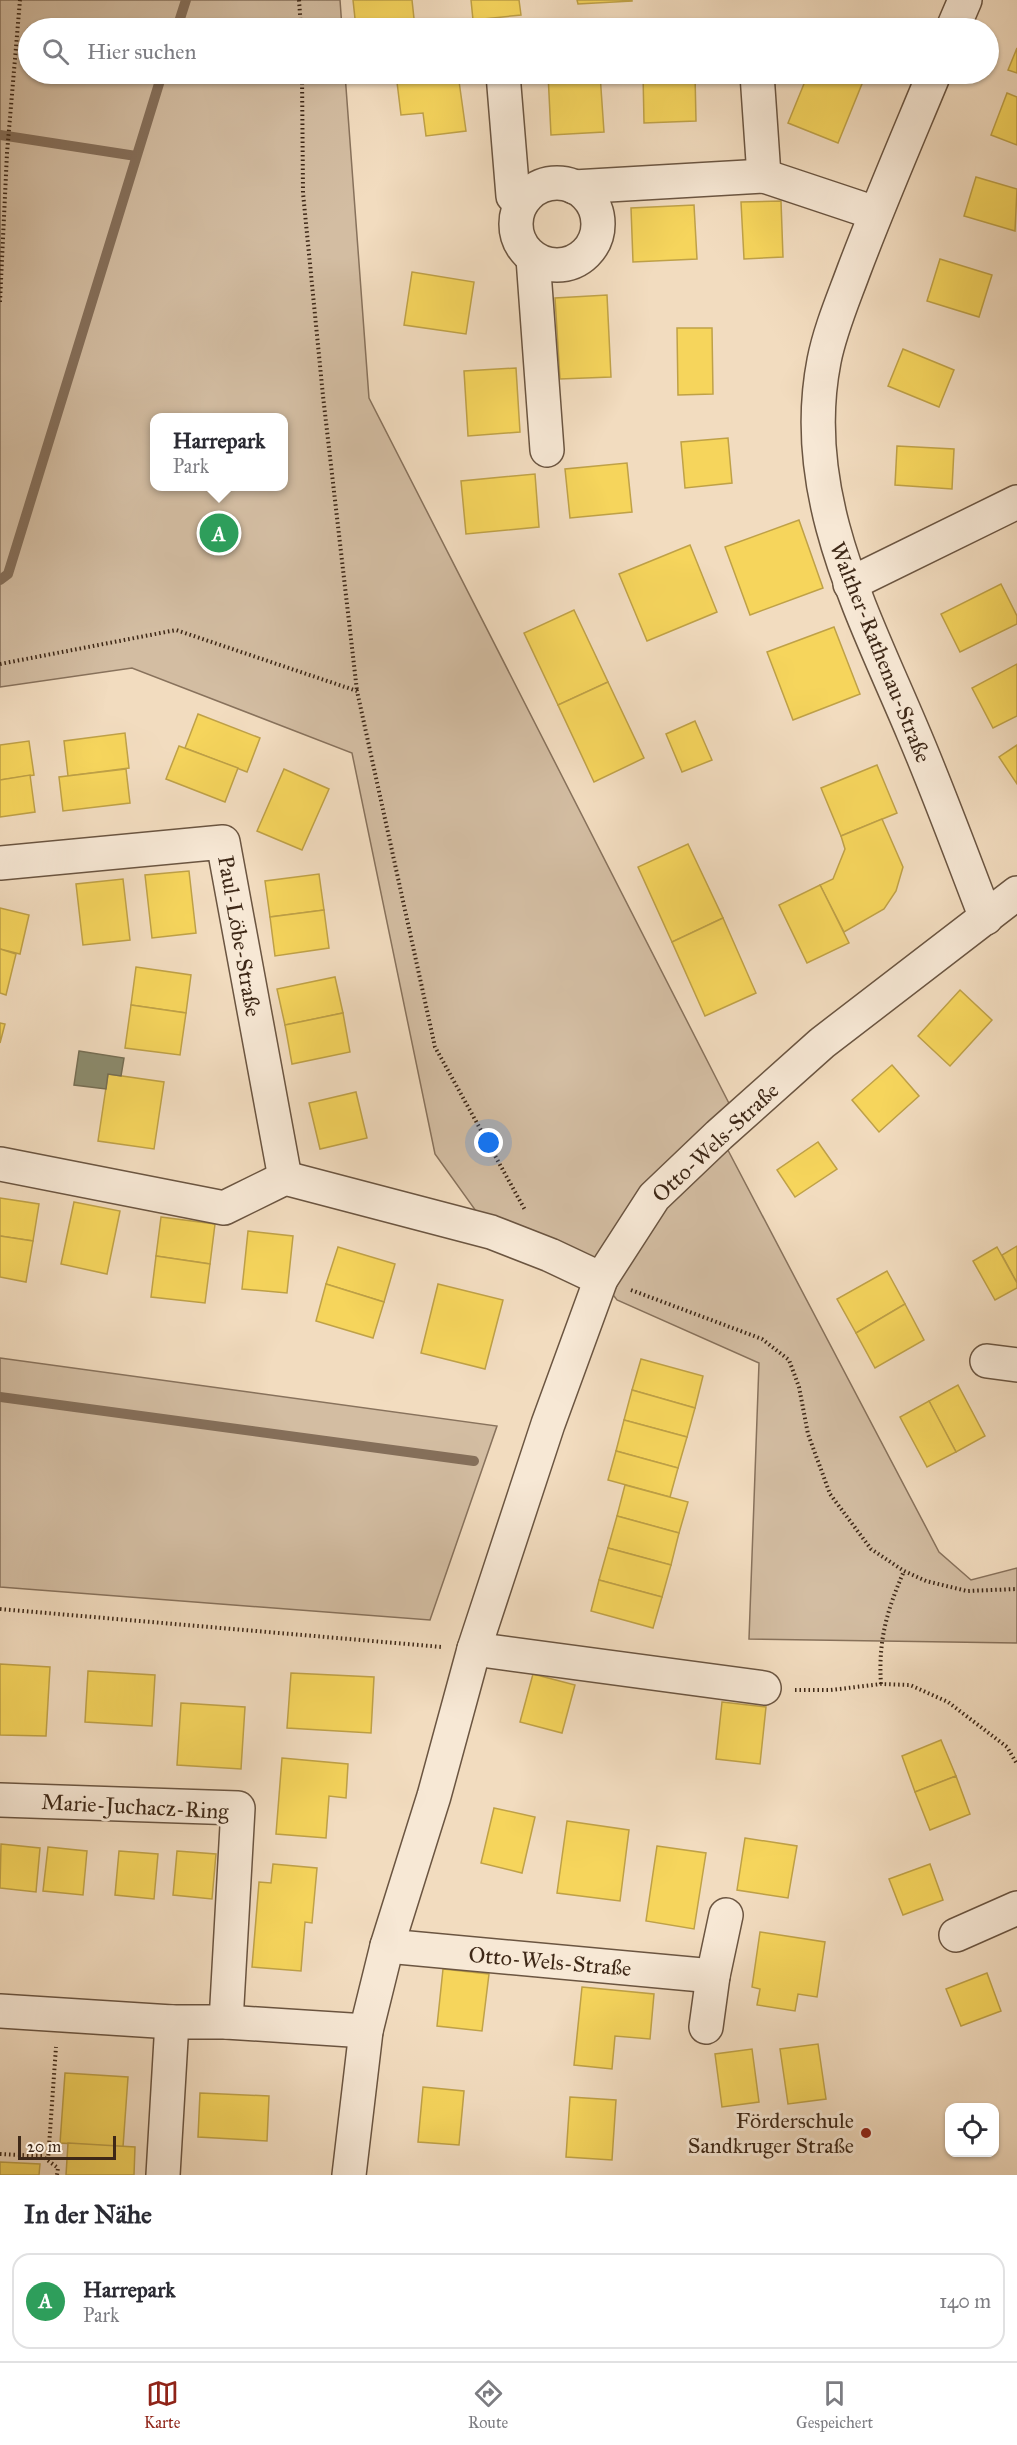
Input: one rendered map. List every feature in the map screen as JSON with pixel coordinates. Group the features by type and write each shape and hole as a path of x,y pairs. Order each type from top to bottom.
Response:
{"street":[{"path":"957,18 965,0"},
{"path":"504,84 513,196 522,202"},
{"path":"758,84 764,176"},
{"name":"Walther-Rathenau-Straße","path":"930,84 875,213 834,325 824,360 818,410 820,463 829,518 850,584 914,736 986,918"},
{"path":"574,187 764,176 875,213"},
{"path":"563,183 574,187 594,206 597,232 592,245 584,256 572,263 552,265 533,258 524,249 515,226 522,202 540,186 563,183"},
{"path":"533,258 546,450"},
{"path":"850,584 1017,502"},
{"name":"Paul-Löbe-Straße","path":"0,863 223,842 285,1178"},
{"name":"Otto-Wels-Straße","path":"349,2175 366,2031 387,1946 434,1796 474,1649 548,1424 601,1279 654,1197 719,1134 822,1043 1017,893"},
{"path":"0,1164 224,1208 285,1178 491,1232 550,1255 601,1279"},
{"path":"474,1649 764,1688"},
{"name":"Marie-Juchacz-Ring","path":"0,1800 238,1808 226,2022"},
{"path":"956,1935 1017,1908"},
{"path":"706,2027 713,1976 726,1915"},
{"name":"Otto-Wels-Straße","path":"387,1946 713,1976"},
{"path":"0,2011 366,2031"},
{"path":"163,2175 172,2022"}],"path":[{"path":"18,18 20,0"},
{"path":"299,0 300,18"},
{"path":"0,302 7,153 18,24"},
{"path":"302,84 303,193 323,396 357,691 435,1047 550,1255"},
{"path":"0,664 176,630 357,691"},
{"path":"601,1279 762,1339 789,1360 799,1387 808,1434 830,1494 871,1549 904,1571 926,1581 967,1591 1017,1589"},
{"path":"881,1684 879,1660 889,1605 904,1571"},
{"path":"0,1609 474,1649"},
{"path":"764,1688 831,1690 881,1684 910,1685 948,1702 1007,1747 1017,1764"},
{"path":"48,2160 58,2015"},
{"path":"0,2154 42,2156 58,2168 57,2175"}],"shaded area":[{"path":"0,0 340,0 341,18 18,18 18,84 346,84 369,398 737,1119 720,1135 939,1552 971,1580 1017,1568 1017,1643 749,1639 759,1363 617,1300 601,1279 491,1232 435,1154 352,753 132,668 0,687"},
{"path":"0,1358 497,1426 430,1620 0,1587"}],"building: Wohnen":[{"path":"353,0 412,0 414,18 355,18"},
{"path":"471,0 519,0 521,15 473,18"},
{"path":"577,0 632,0 632,1 578,4"},
{"path":"1017,48 1017,73 1008,70"},
{"path":"397,84 459,84 466,131 426,136 423,113 401,115"},
{"path":"548,84 601,84 604,132 551,135"},
{"path":"643,84 695,84 696,121 644,123"},
{"path":"804,84 862,84 838,143 788,123"},
{"path":"1007,93 1017,97 1017,145 991,135"},
{"path":"976,177 1017,189 1015,231 964,216"},
{"path":"781,201 783,257 744,259 741,202"},
{"path":"694,205 697,259 633,262 631,208"},
{"path":"940,259 992,275 979,317 927,301"},
{"path":"412,272 474,282 466,334 404,325"},
{"path":"607,295 611,377 560,379 555,298"},
{"path":"677,328 712,328 713,394 678,395"},
{"path":"903,349 954,370 939,407 888,386"},
{"path":"516,368 520,432 468,436 464,371"},
{"path":"728,438 732,483 685,488 681,442"},
{"path":"897,446 954,449 952,489 895,485"},
{"path":"627,463 632,512 570,518 565,469"},
{"path":"535,474 539,527 466,534 461,481"},
{"path":"799,520 823,588 750,615 725,547"},
{"path":"690,545 717,612 647,641 619,574"},
{"path":"1001,584 1017,616 1017,624 960,652 941,614"},
{"path":"574,610 608,682 558,705 524,633"},
{"path":"834,627 860,694 793,720 767,652"},
{"path":"1017,664 1017,716 993,728 972,688"},
{"path":"608,682 644,758 594,782 558,705"},
{"path":"198,714 260,738 247,772 185,748"},
{"path":"695,721 712,760 682,772 666,734"},
{"path":"125,733 129,768 68,776 64,741"},
{"path":"29,741 34,775 0,780 0,745"},
{"path":"1017,745 1017,784 999,757"},
{"path":"179,746 238,768 225,802 166,779"},
{"path":"877,765 897,813 841,836 821,788"},
{"path":"126,769 130,803 63,811 59,777"},
{"path":"284,769 329,789 302,850 257,831"},
{"path":"30,775 35,812 0,817 0,780"},
{"path":"882,819 903,867 896,891 884,909 844,932 820,885 833,879 845,849 841,836"},
{"path":"688,844 723,918 672,942 638,867"},
{"path":"189,871 196,933 152,938 145,875"},
{"path":"319,874 324,910 270,917 265,881"},
{"path":"123,879 130,940 83,945 76,884"},
{"path":"820,885 849,943 807,963 779,905"},
{"path":"0,908 29,915 20,954 0,949"},
{"path":"324,910 329,948 275,956 270,917"},
{"path":"723,918 756,993 705,1016 672,942"},
{"path":"0,949 16,954 6,995 0,993"},
{"path":"136,967 191,975 186,1013 131,1005"},
{"path":"335,977 343,1013 285,1025 277,989"},
{"path":"960,990 992,1020 950,1066 918,1036"},
{"path":"131,1005 186,1013 180,1055 125,1048"},
{"path":"343,1013 350,1052 292,1064 285,1025"},
{"path":"0,1023 5,1024 0,1043"},
{"path":"892,1065 919,1096 879,1132 852,1100"},
{"path":"108,1074 164,1082 154,1149 98,1141"},
{"path":"356,1092 367,1138 320,1149 309,1103"},
{"path":"818,1142 837,1169 795,1197 777,1170"},
{"path":"0,1198 39,1204 33,1241 0,1236"},
{"path":"74,1202 120,1211 107,1274 61,1264"},
{"path":"161,1217 215,1224 210,1264 156,1256"},
{"path":"248,1231 293,1236 287,1293 242,1289"},
{"path":"0,1236 33,1241 26,1282 0,1277"},
{"path":"1017,1246 1017,1283 1002,1255"},
{"path":"338,1247 395,1264 384,1302 326,1284"},
{"path":"997,1247 1017,1283 1017,1288 995,1300 973,1261"},
{"path":"156,1256 210,1264 205,1303 151,1297"},
{"path":"887,1271 905,1304 856,1333 837,1299"},
{"path":"326,1284 384,1302 373,1338 316,1321"},
{"path":"438,1284 503,1300 485,1369 421,1353"},
{"path":"905,1304 924,1340 875,1368 856,1333"},
{"path":"641,1359 703,1376 695,1408 632,1390"},
{"path":"958,1385 985,1436 956,1452 929,1401"},
{"path":"632,1390 695,1408 687,1437 624,1420"},
{"path":"929,1401 956,1452 927,1467 900,1417"},
{"path":"624,1420 687,1437 678,1468 616,1451"},
{"path":"616,1451 678,1468 670,1497 608,1480"},
{"path":"625,1485 688,1502 679,1533 617,1516"},
{"path":"617,1516 679,1533 671,1565 608,1548"},
{"path":"608,1548 671,1565 662,1597 599,1580"},
{"path":"599,1580 662,1597 653,1628 591,1611"},
{"path":"0,1664 50,1667 46,1736 0,1735"},
{"path":"88,1671 155,1675 152,1726 85,1722"},
{"path":"291,1673 374,1677 371,1733 287,1728"},
{"path":"533,1674 575,1685 562,1733 520,1722"},
{"path":"722,1702 766,1707 760,1764 716,1759"},
{"path":"181,1703 245,1707 241,1769 177,1765"},
{"path":"941,1740 956,1776 915,1792 902,1756"},
{"path":"282,1758 348,1764 346,1798 329,1796 326,1838 276,1834"},
{"path":"956,1776 970,1814 930,1830 915,1792"},
{"path":"494,1808 535,1817 522,1873 481,1863"},
{"path":"567,1821 629,1830 620,1901 557,1893"},
{"path":"745,1838 797,1846 788,1898 737,1890"},
{"path":"1,1844 40,1848 36,1892 0,1888"},
{"path":"657,1846 706,1853 694,1929 646,1921"},
{"path":"48,1847 87,1851 83,1895 43,1891"},
{"path":"119,1851 158,1854 154,1899 115,1895"},
{"path":"177,1851 216,1854 212,1899 173,1895"},
{"path":"273,1864 317,1868 312,1923 305,1922 301,1971 252,1967 259,1882 271,1883"},
{"path":"930,1864 943,1900 903,1915 889,1879"},
{"path":"760,1932 825,1942 817,1997 798,1994 795,2011 757,2005 760,1989 752,1987"},
{"path":"443,1969 489,1974 482,2031 437,2026"},
{"path":"987,1973 1001,2011 961,2026 946,1989"},
{"path":"582,1987 654,1994 650,2039 615,2036 612,2069 574,2065"},
{"path":"818,2044 826,2099 788,2104 780,2049"},
{"path":"752,2049 759,2102 722,2107 715,2054"},
{"path":"65,2073 128,2077 123,2147 60,2143"},
{"path":"423,2087 464,2091 459,2145 418,2142"},
{"path":"200,2093 269,2096 267,2141 198,2137"},
{"path":"570,2097 616,2100 612,2160 566,2157"},
{"path":"68,2143 135,2147 134,2175 66,2175"},
{"path":"0,2162 40,2164 39,2175 0,2175"}],"building: Industrie":[{"path":"79,1051 124,1058 121,1076 108,1074 106,1089 74,1085"}],"waterway":[{"path":"180,18 186,0"},
{"path":"0,580 8,574 159,84"},
{"path":"0,135 136,156"},
{"path":"0,1397 474,1461"}],"place":[{"name":"Harrepark","path":"219,533"},
{"name":"Förderschule Sandkruger Straße","path":"866,2133"}]}
